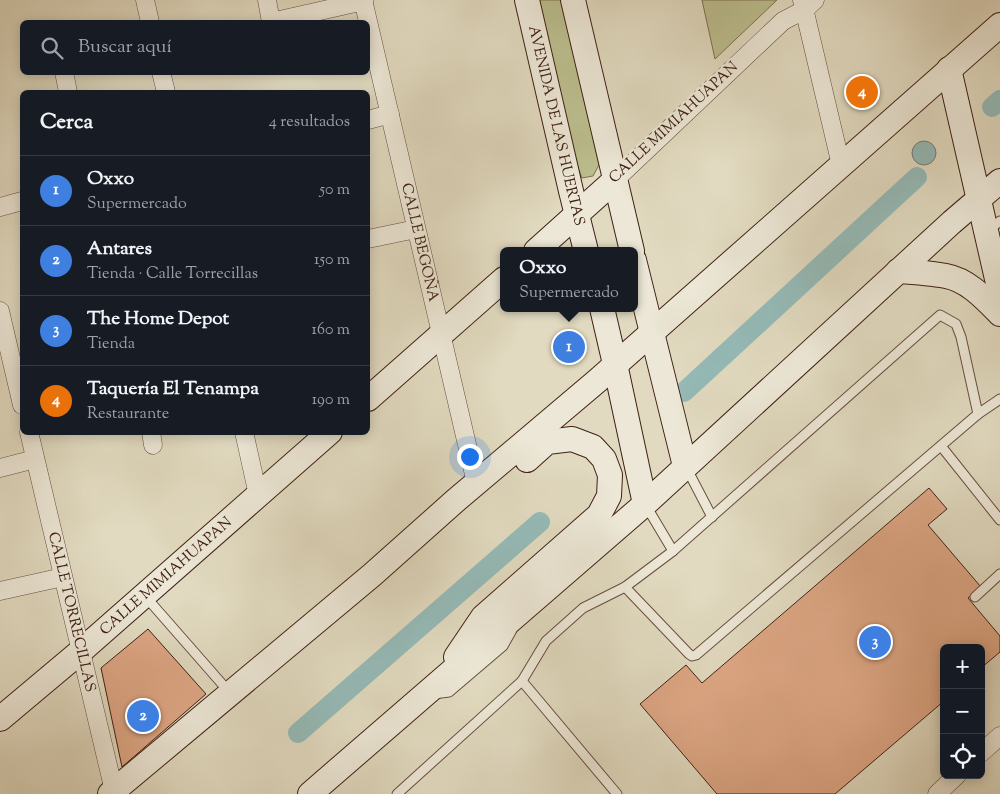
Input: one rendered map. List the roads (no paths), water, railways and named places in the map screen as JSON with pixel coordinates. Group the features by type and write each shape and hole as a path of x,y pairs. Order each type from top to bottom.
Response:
{"main road":[{"name":"AVENIDA DE LAS HUERTAS","path":"527,0 585,247"},
{"path":"573,0 631,247"},
{"path":"112,792 372,575 651,333 1000,25"},
{"path":"949,70 994,188 993,226 1000,292"},
{"name":"CALLE MIMIAHUAPAN","path":"541,247 615,180"},
{"path":"310,794 645,504 898,271 994,188"},
{"path":"898,271 947,276 979,293 1000,314"},
{"path":"638,277 685,466"},
{"path":"370,397 500,283"},
{"path":"603,312 645,504"},
{"name":"CALLE MIMIAHUAPAN","path":"0,719 81,651 327,435"},
{"path":"372,575 436,538 547,442 572,439 593,446 604,459 610,475 609,496 599,515 483,618 431,689"}],"street":[{"path":"145,0 150,20"},
{"path":"267,0 271,20"},
{"path":"279,20 363,0"},
{"name":"CALLE BEGOÑA","path":"363,0 368,20"},
{"path":"807,3 841,165"},
{"name":"CALLE MIMIAHUAPAN","path":"615,180 783,21 807,3"},
{"name":"CALLE BEGOÑA","path":"370,30 476,483"},
{"path":"65,75 68,90"},
{"path":"162,75 166,90"},
{"path":"370,119 390,114"},
{"path":"0,207 20,202"},
{"path":"370,239 416,229"},
{"path":"0,311 4,349 20,399"},
{"name":"CALLE TORRECILLAS","path":"30,435 112,792"},
{"path":"245,435 258,495"},
{"path":"0,468 35,460"},
{"path":"0,591 63,576"},
{"path":"985,749 1000,736"},
{"path":"936,794 953,779"}],"lane":[{"path":"397,794 522,681 546,641 583,608 625,587 673,551 940,315 956,324 962,337 978,414"},
{"path":"625,587 689,654 692,656 696,655 978,414 1000,399"},
{"path":"941,446 1000,520"},
{"path":"685,466 712,517"},
{"path":"645,504 673,551"},
{"path":"975,597 1000,574"},
{"path":"144,595 230,693"},
{"path":"522,681 617,794"}],"water":[{"path":"924,141 933,144 936,153 933,162 924,165 915,162 912,153 915,144"}],"waterway":[{"path":"992,107 1000,100"},
{"path":"684,392 917,177"},
{"path":"298,733 540,522"}],"place":[{"name":"Taquería El Tenampa","path":"862,92"},
{"name":"Oxxo","path":"569,347"},
{"name":"The Home Depot","path":"875,642"},
{"name":"Antares","path":"143,716"}]}
